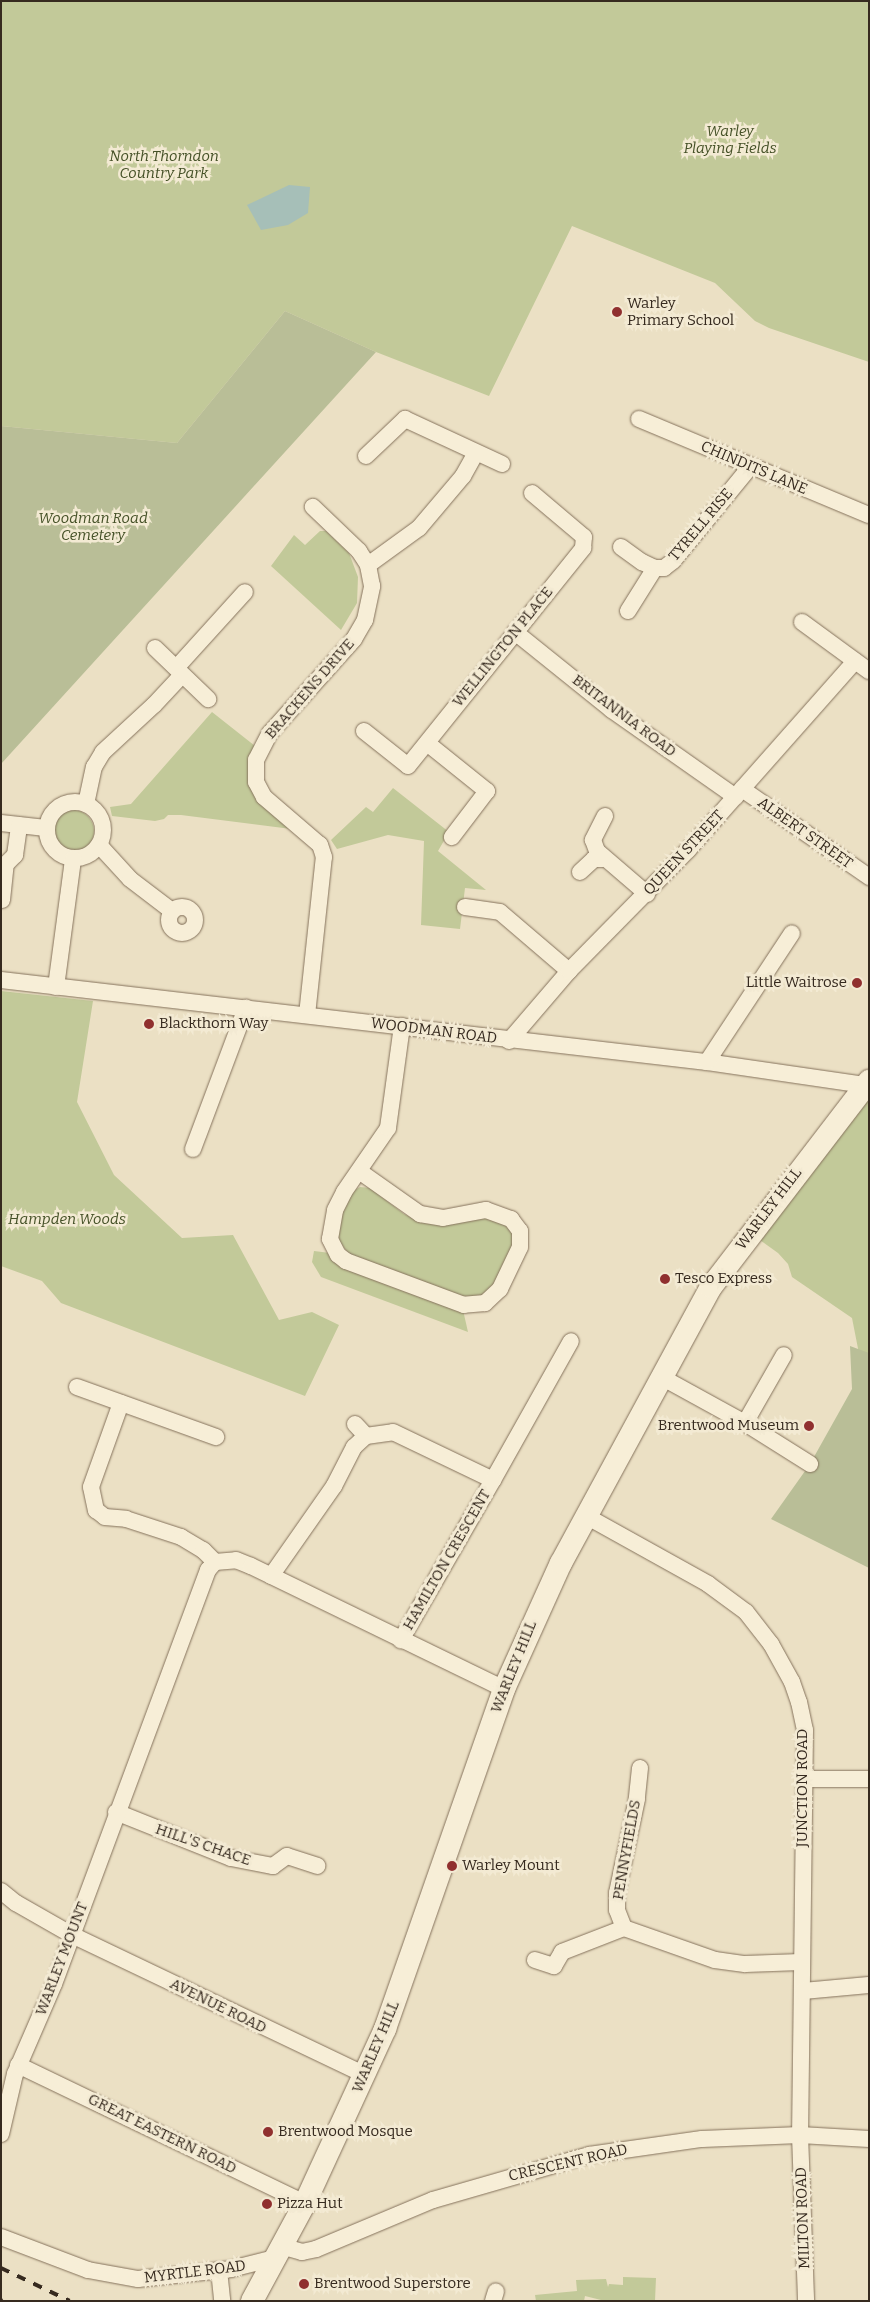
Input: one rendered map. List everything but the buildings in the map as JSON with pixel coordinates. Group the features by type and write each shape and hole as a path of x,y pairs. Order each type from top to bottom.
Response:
{"main road":[{"name":"WARLEY HILL","path":"252,2301 305,2203 364,2075 401,1987 504,1689 537,1610 586,1516 712,1287 867,1083"}],"street":[{"path":"366,456 405,419 502,464"},
{"name":"CHINDITS LANE","path":"639,419 750,467 869,515"},
{"path":"314,507 341,532 368,564 419,528 463,476 476,453"},
{"name":"TYRELL RISE","path":"621,547 655,568 664,568 673,561 750,467"},
{"name":"WELLINGTON PLACE","path":"364,731 408,766 586,542 532,493"},
{"name":"BRACKENS DRIVE","path":"307,1015 324,857 320,845 264,797 256,782 256,760 270,733 354,640 369,606 372,586 368,564"},
{"path":"628,611 655,568"},
{"path":"86,804 94,767 102,752 154,705 179,671 245,592"},
{"path":"802,622 862,666"},
{"name":"BRITANNIA ROAD","path":"514,632 612,710 739,793"},
{"path":"155,648 208,699"},
{"name":"QUEEN STREET","path":"509,1041 569,971 647,894 739,793 862,666"},
{"path":"427,743 487,791 452,837"},
{"name":"ALBERT STREET","path":"739,793 869,877"},
{"path":"71,802 86,804 102,818 104,830 99,845 92,853 73,859 56,852 47,838 46,828 51,814 61,806 71,802"},
{"path":"605,816 593,840 603,859 647,894"},
{"path":"1,823 46,828"},
{"path":"2,900 6,864 15,855 19,825"},
{"path":"99,845 130,878 172,912"},
{"path":"56,987 73,859"},
{"path":"580,872 594,859 603,859"},
{"path":"465,908 500,912 569,971"},
{"path":"707,1062 792,933"},
{"name":"WOODMAN ROAD","path":"1,980 402,1026 509,1041 707,1062 867,1083"},
{"path":"193,1149 246,1008"},
{"path":"359,1171 420,1214 443,1218 486,1210 511,1219 520,1231 520,1248 500,1289 485,1303 464,1305 338,1255 330,1240 332,1220 344,1192 388,1128 402,1026"},
{"name":"HAMILTON CRESCENT","path":"401,1640 572,1341"},
{"path":"745,1423 784,1355"},
{"path":"663,1378 745,1423 810,1464"},
{"path":"77,1387 216,1437"},
{"path":"121,1403 91,1487 96,1510 104,1517 126,1519 181,1537 203,1550 215,1562 236,1560 504,1689"},
{"name":"HAMILTON CRESCENT","path":"271,1576 329,1494 354,1447 360,1430 405,1436 493,1480"},
{"name":"JUNCTION ROAD","path":"586,1516 708,1584 746,1612 771,1644 792,1682 805,1730 800,2135"},
{"name":"WARLEY MOUNT","path":"18,2065 72,1936 116,1812 208,1570 215,1562"},
{"name":"PENNYFIELDS","path":"624,1928 617,1910 617,1893 637,1799 640,1768"},
{"path":"805,1779 869,1779"},
{"name":"HILL'S CHACE","path":"116,1812 231,1858 273,1866 287,1856 317,1866"},
{"name":"AVENUE ROAD","path":"1,1891 16,1904 72,1936 364,2075"},
{"path":"535,1960 554,1966 562,1952 624,1928 715,1960 745,1964 801,1962"},
{"path":"803,1990 869,1985"},
{"path":"1,2134 18,2065"},
{"name":"GREAT EASTERN ROAD","path":"18,2065 305,2203"},
{"name":"CRESCENT ROAD","path":"277,2252 316,2250 433,2200 588,2155 702,2139 800,2135 869,2139"},
{"name":"MILTON ROAD","path":"800,2135 806,2301"},
{"name":"MYRTLE ROAD","path":"1,2237 62,2261 117,2276 178,2277 219,2270 277,2252"},
{"path":"219,2270 222,2301"}],"green space":[{"path":"1,1 869,1 869,362 769,328 755,321 715,283 572,226 489,396 376,352 285,311 177,443 1,426"},
{"name":"Woodman Road Cemetery","path":"285,311 376,352 1,764 1,426 177,443"},
{"path":"320,531 326,531 349,553 358,577 357,603 341,630 271,566 294,535 305,545"},
{"path":"212,712 259,749 256,782 299,830 181,815 168,815 164,819 155,821 112,816 110,807 131,804"},
{"path":"393,788 449,832 438,851 486,890 465,888 460,929 421,925 424,841 388,835 337,849 331,840 366,807 373,812"},
{"path":"77,810 85,813 91,819 94,831 91,843 85,849 69,852 61,849 55,843 52,827 55,819 61,813"},
{"name":"Hampden Woods","path":"1,991 93,1001 77,1102 114,1175 182,1238 233,1235 279,1320 312,1312 339,1325 305,1396 61,1303 42,1281 1,1266"},
{"path":"869,1082 869,1378 863,1374 852,1318 792,1277 788,1264 778,1253 750,1233"},
{"path":"360,1187 370,1188 404,1214 423,1223 435,1224 470,1217 498,1218 512,1230 513,1248 499,1278 481,1297 467,1299 350,1256 337,1238 338,1223 351,1192"},
{"path":"314,1251 330,1253 463,1310 468,1332 321,1277 312,1262"},
{"path":"850,1346 869,1353 869,1568 771,1519 810,1464 852,1389"},
{"path":"623,2277 656,2278 655,2301 605,2301 585,2296 584,2301 536,2301 535,2295 577,2291 576,2280 606,2279 608,2287 609,2284 623,2285"}],"water":[{"path":"289,185 310,187 308,213 288,225 261,230 247,205"}],"railway":[{"path":"1,2268 70,2301"}],"place":[{"name":"Warley Primary School","path":"617,312"},
{"name":"Little Waitrose","path":"857,983"},
{"name":"Blackthorn Way","path":"149,1024"},
{"name":"Tesco Express","path":"665,1279"},
{"name":"Brentwood Museum","path":"809,1426"},
{"name":"Warley Mount","path":"452,1866"},
{"name":"Brentwood Mosque","path":"268,2132"},
{"name":"Pizza Hut","path":"267,2204"},
{"name":"Brentwood Superstore","path":"304,2284"}],"park label":[{"name":"Warley Playing Fields","path":"730,140"},
{"name":"North Thorndon Country Park","path":"164,164"}]}
